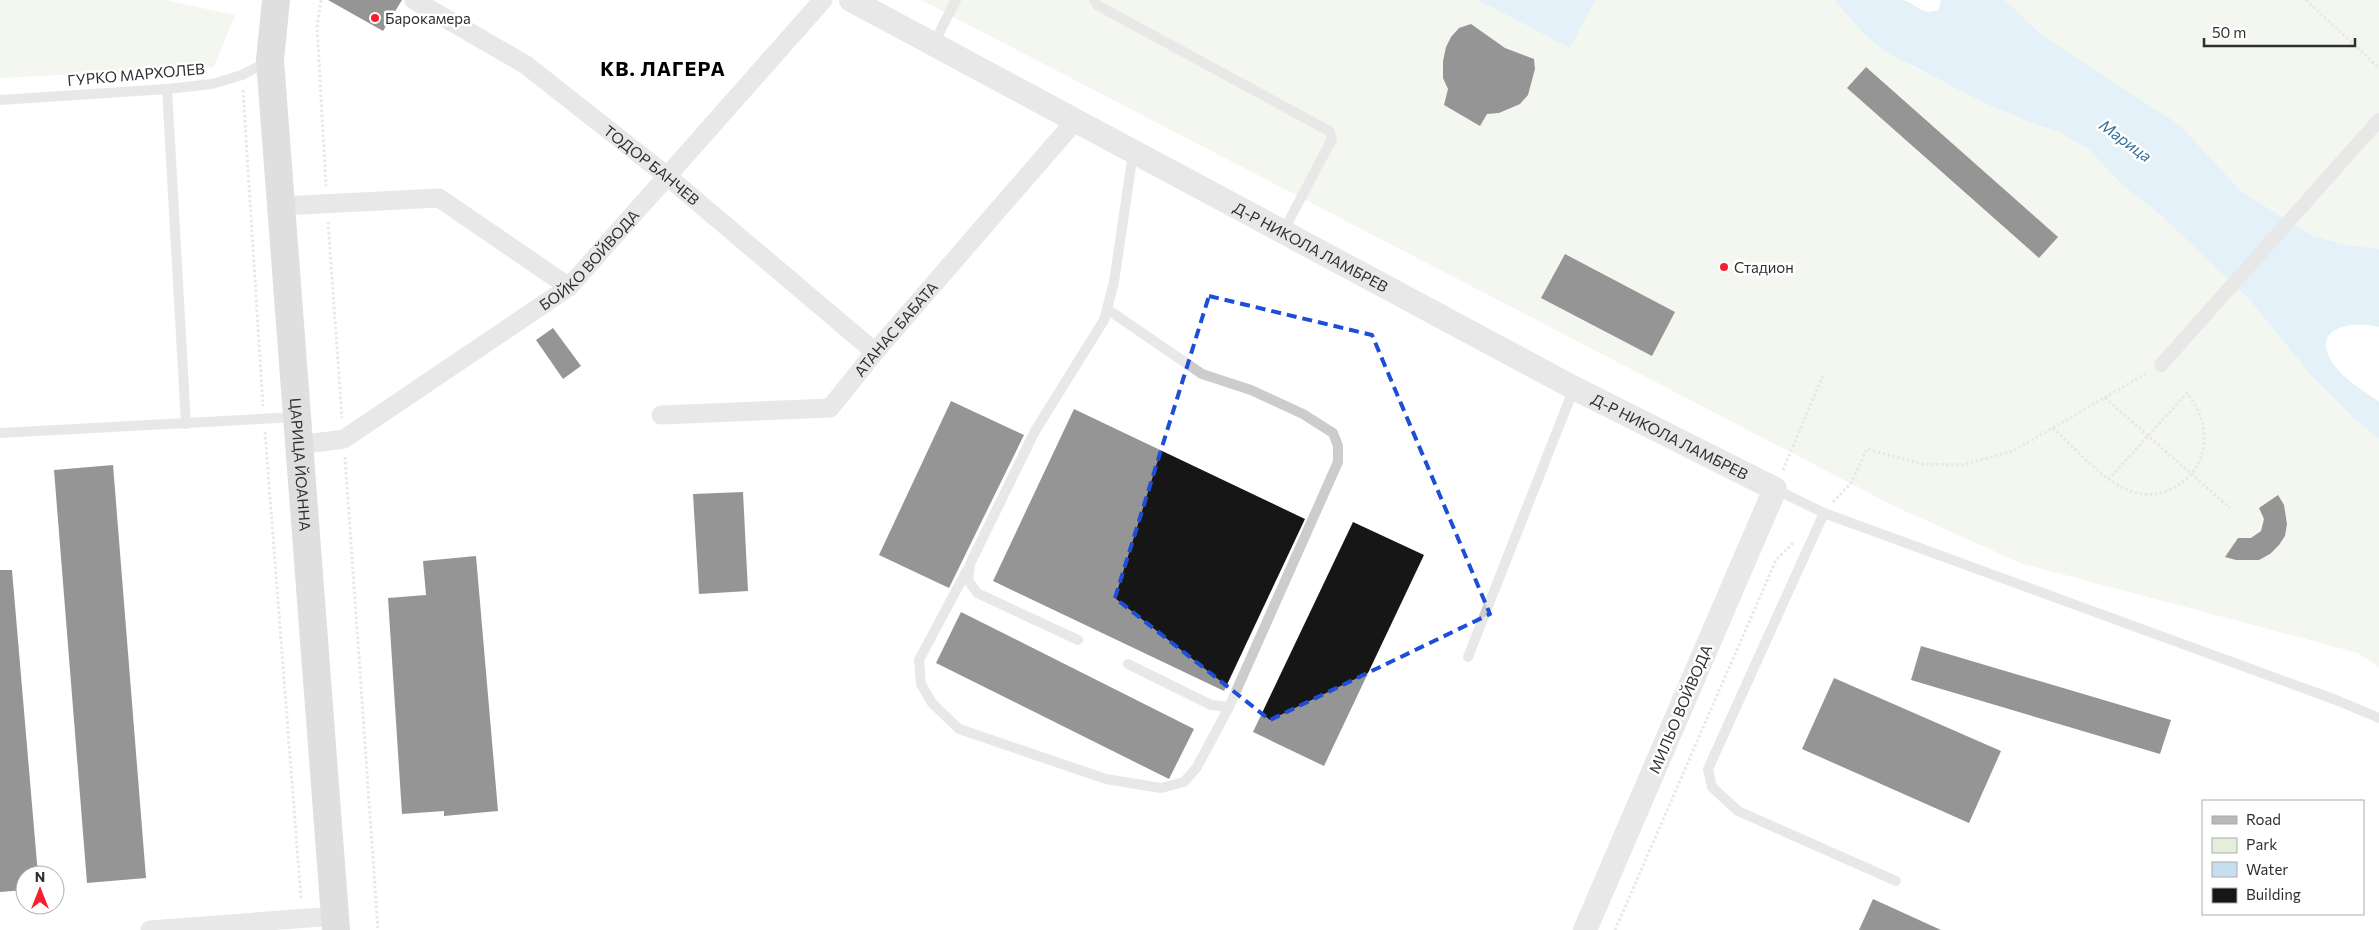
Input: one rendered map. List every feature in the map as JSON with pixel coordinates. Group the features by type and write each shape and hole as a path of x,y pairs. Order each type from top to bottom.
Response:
{"main road":[{"name":"ЦАРИЦА ЙОАННА","path":"276,0 270,60 335,923"}],"street":[{"name":"ТОДОР БАНЧЕВ","path":"414,0 526,65 667,176 875,352"},
{"name":"БОЙКО ВОЙВОДА","path":"299,445 344,439 570,287 823,0"},
{"name":"Д-Р НИКОЛА ЛАМБРЕВ","path":"851,0 1574,388 1775,489"},
{"path":"2161,366 2379,120"},
{"name":"АТАНАС БАБАТА","path":"661,415 830,408 875,352 1075,121"},
{"path":"281,206 439,198 570,287"},
{"name":"МИЛЬО ВОЙВОДА","path":"1585,930 1775,489"},
{"path":"150,930 303,918 335,923"}],"lane":[{"path":"932,45 956,0"},
{"path":"1094,0 1096,5 1329,130 1332,139 1282,232"},
{"name":"ГУРКО МАРХОЛЕВ","path":"0,100 167,89 212,84 242,75 270,60"},
{"path":"167,89 186,424"},
{"path":"1107,309 1202,374 1251,390 1302,414 1333,433 1338,446 1338,462 1229,706 1197,767 1184,782 1161,788 1106,779 959,729 932,703 921,684 919,660 970,564 1035,431 1104,320 1114,282 1134,153"},
{"path":"1468,656 1574,388"},
{"path":"0,433 186,424 297,416"},
{"path":"1775,489 1824,512 2336,700 2379,718"},
{"path":"1824,512 1708,769 1712,787 1738,811 1896,882"},
{"path":"970,564 968,580 977,593 1078,640"},
{"path":"1128,664 1211,704 1229,706"}],"path":[{"path":"321,0 316,27 326,204 378,930"},
{"path":"2306,0 2379,68"},
{"path":"242,75 264,418 303,918"},
{"path":"1824,512 1850,483 1867,449 1922,464 1962,465 2013,451 2161,366"},
{"path":"1775,489 1824,373"},
{"path":"2053,428 2109,479 2125,489 2139,494 2164,492 2179,485 2191,475 2199,464 2204,451 2205,438 2199,412 2187,393 2109,479"},
{"path":"2105,398 2230,508"},
{"path":"1615,930 1776,560 1796,540"}],"highlighted area":[{"path":"1209,296 1372,335 1490,614 1270,720 1115,598"}],"green space":[{"path":"0,0 165,0 235,15 214,67 0,78"},
{"path":"921,0 1834,0 1863,33 1912,67 2035,124 2060,132 2088,149 2123,186 2156,211 2248,298 2310,374 2353,418 2379,439 2379,667 2358,653 2020,563 1894,506"},
{"path":"2005,0 2379,0 2379,249 2347,245 2313,236 2241,191 2199,145 2161,113 2042,35"}],"water":[{"path":"1478,0 1595,0 1570,48"},
{"name":"Марица","path":"1834,0 1902,0 1927,12 1932,12 1938,10 1941,0 2005,0 2042,35 2181,126 2241,191 2313,236 2347,245 2379,249 2379,327 2358,325 2338,328 2331,333 2327,340 2327,350 2332,362 2342,374 2379,402 2379,439 2353,418 2310,374 2248,298 2156,211 2123,186 2088,149 2060,132 1989,105 1887,53 1863,33"}],"building":[{"name":"Барокамера","path":"328,0 402,0 383,31"},
{"path":"1471,24 1505,48 1534,59 1535,69 1528,95 1520,104 1499,113 1487,114 1480,126 1444,105 1448,89 1443,78 1443,61 1446,47 1451,37 1459,28"},
{"path":"1866,67 2058,237 2039,258 1847,88"},
{"path":"1565,254 1675,312 1652,356 1541,298"},
{"path":"553,328 581,366 563,379 536,340"},
{"path":"951,401 1024,435 949,588 879,555"},
{"path":"1074,409 1305,519 1224,691 993,581"},
{"path":"113,465 146,878 87,883 54,470"},
{"path":"743,492 748,591 699,594 693,494"},
{"path":"2278,495 2284,505 2287,524 2285,536 2279,545 2270,554 2259,560 2236,560 2225,557 2238,538 2251,538 2261,531 2264,519 2259,508"},
{"path":"1353,522 1424,555 1324,766 1253,732"},
{"path":"476,556 498,811 444,816 444,811 402,814 388,598 426,595 423,561"},
{"path":"0,570 12,570 37,865 15,865 15,891 0,892"},
{"path":"961,612 1194,729 1169,779 936,663"},
{"path":"1921,646 2171,720 2160,754 1911,680"},
{"path":"1834,678 2001,751 1969,823 1802,749"},
{"path":"1873,899 1941,930 1859,930"}],"place":[{"name":"Барокамера","path":"375,18"},
{"name":"Стадион","path":"1724,267"}],"district":[{"name":"КВ. ЛАГЕРА","path":"663,68"}]}
